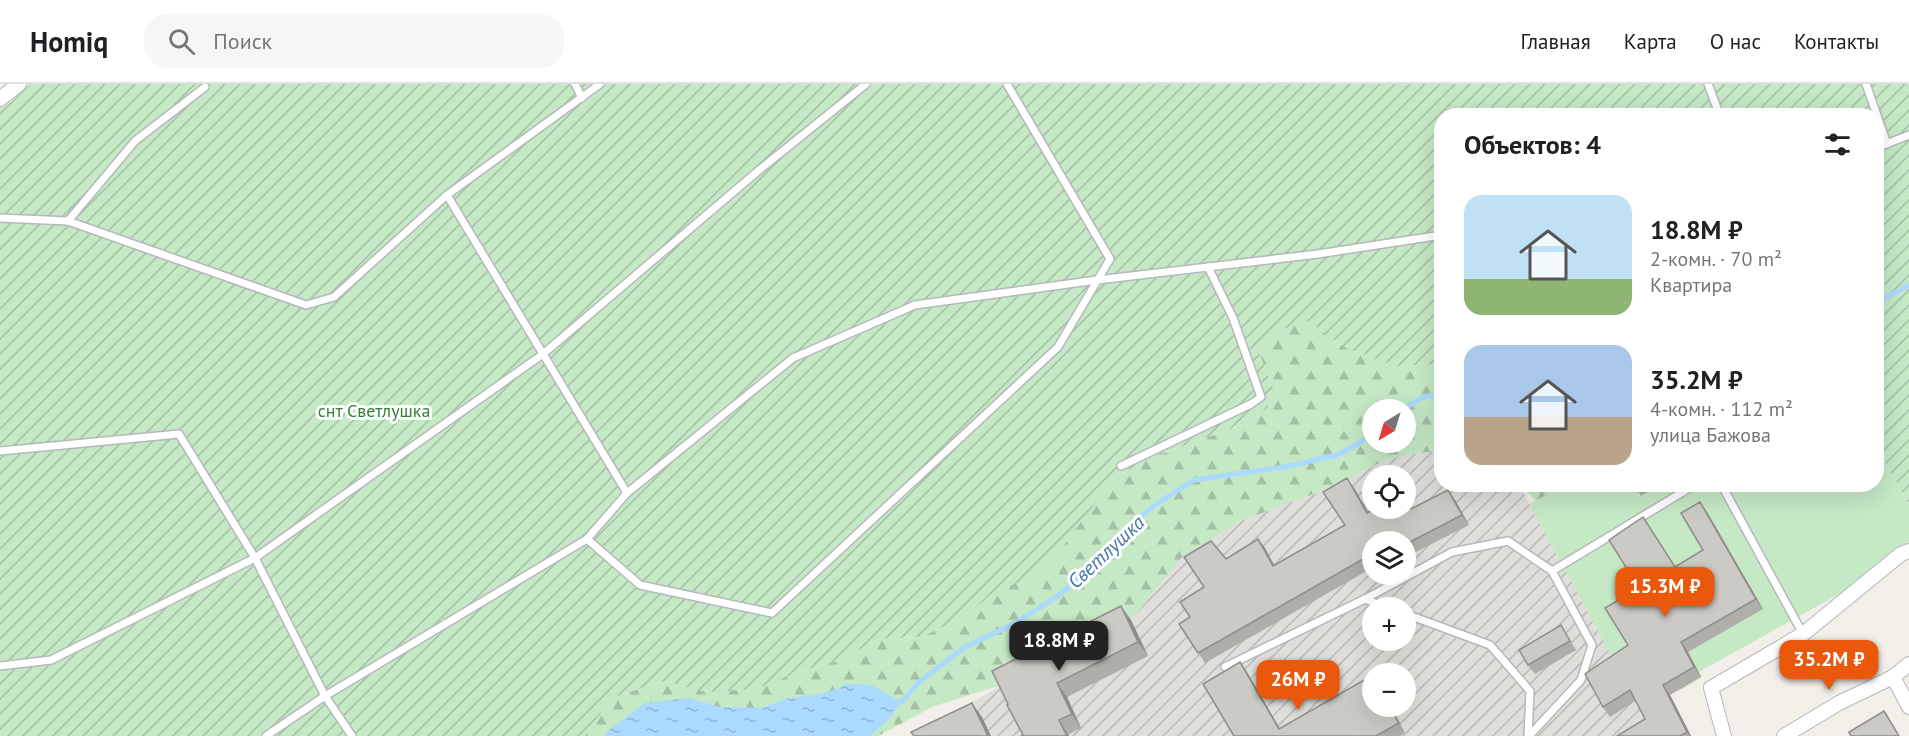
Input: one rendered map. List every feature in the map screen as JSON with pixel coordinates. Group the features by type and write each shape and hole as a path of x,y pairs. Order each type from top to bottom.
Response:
{"street":[{"path":"0,99 19,84"},
{"path":"1724,736 1711,688 1803,634 1901,554 1909,550"},
{"path":"1784,736 1839,703 1893,677 1909,664"},
{"path":"1893,677 1909,707"}],"lane":[{"path":"575,84 582,98"},
{"path":"0,218 68,220 306,305 334,297 447,195 600,84"},
{"path":"0,666 51,660 255,558 543,354 758,171 866,84"},
{"path":"587,539 640,585 772,613 1058,347 1110,259 1007,84"},
{"path":"1708,84 1717,108"},
{"path":"1866,84 1874,108"},
{"path":"68,220 135,141 205,87"},
{"path":"1884,135 1887,144"},
{"path":"1884,145 1909,135"},
{"path":"447,195 627,493"},
{"path":"266,736 325,696 587,539 627,493 793,358 915,305 1097,280 1318,254 1434,236"},
{"path":"1121,466 1251,404 1260,397 1233,318 1208,267"},
{"path":"0,451 179,434 255,558 325,696 352,736"},
{"path":"1552,571 1683,492"},
{"path":"1725,492 1803,634"},
{"path":"1369,597 1452,552 1508,541 1552,571 1592,645 1581,680 1528,736"},
{"path":"1225,667 1362,600"},
{"path":"1416,618 1490,645 1530,691 1528,736"}],"shaded area":[{"path":"1426,452 1434,452 1434,492 1523,492 1618,667 1691,736 914,736 1002,685 1131,620 1182,557 1241,521 1316,493 1362,471 1362,519 1416,519 1416,465 1375,465 1388,459"}],"green space":[{"name":"снт Светлушка","path":"30,84 1909,84 1909,504 1884,461 1884,108 1434,108 1434,364 1397,367 1348,349 1308,321 1274,332 1259,353 1275,392 1267,408 1240,425 1153,457 1114,478 1061,549 1035,578 997,589 965,617 920,637 880,639 840,660 802,671 755,689 708,692 663,681 611,698 585,736 0,736 0,107 11,102"},
{"path":"1308,321 1348,349 1397,367 1434,364 1434,452 1388,459 1375,465 1362,465 1362,471 1316,493 1241,521 1182,557 1131,620 1002,685 934,706 878,736 585,736 611,698 663,681 708,692 840,660 880,639 920,637 965,617 997,589 1035,578 1114,478 1153,457 1240,425 1275,392 1259,353 1274,332"},
{"path":"1884,461 1909,504 1909,555 1699,672 1702,677 1680,690 1678,686 1618,667 1529,504 1552,492 1884,492"},
{"path":"1528,492 1561,492 1538,503"}],"water":[{"path":"847,684 871,685 902,702 886,722 870,736 605,736 609,730 645,703 688,698 720,707 761,708 789,698 815,695 837,689"}],"building":[{"path":"1347,478 1362,504 1362,519 1416,519 1416,506 1444,492 1449,492 1462,515 1416,539 1416,531 1362,531 1362,560 1198,653 1179,624 1190,617 1180,602 1204,587 1184,557 1211,541 1226,559 1258,539 1273,566 1345,525 1323,492"},
{"path":"1700,502 1756,599 1681,642 1694,667 1663,685 1687,732 1680,736 1617,736 1645,719 1630,690 1603,707 1585,674 1628,645 1605,608 1639,588 1609,540 1643,517 1675,567 1703,550 1681,513"},
{"path":"1121,606 1138,642 1057,683 1072,714 1059,720 1067,736 1021,736 1023,735 992,671"},
{"path":"1561,625 1570,641 1528,665 1519,650"},
{"path":"1240,662 1279,729 1362,681 1362,717 1395,717 1399,723 1376,736 1234,736 1203,684"},
{"path":"972,703 988,736 914,736 911,732"},
{"path":"1884,711 1899,736 1851,736 1849,732"}],"waterway":[{"name":"Светлушка","path":"1884,299 1909,285"},
{"name":"Светлушка","path":"1416,401 1434,395"},
{"name":"Светлушка","path":"895,703 902,702 919,682 965,647 1015,623 1055,598 1089,570 1121,533 1155,505 1194,480 1284,467 1337,455 1362,440"}]}
